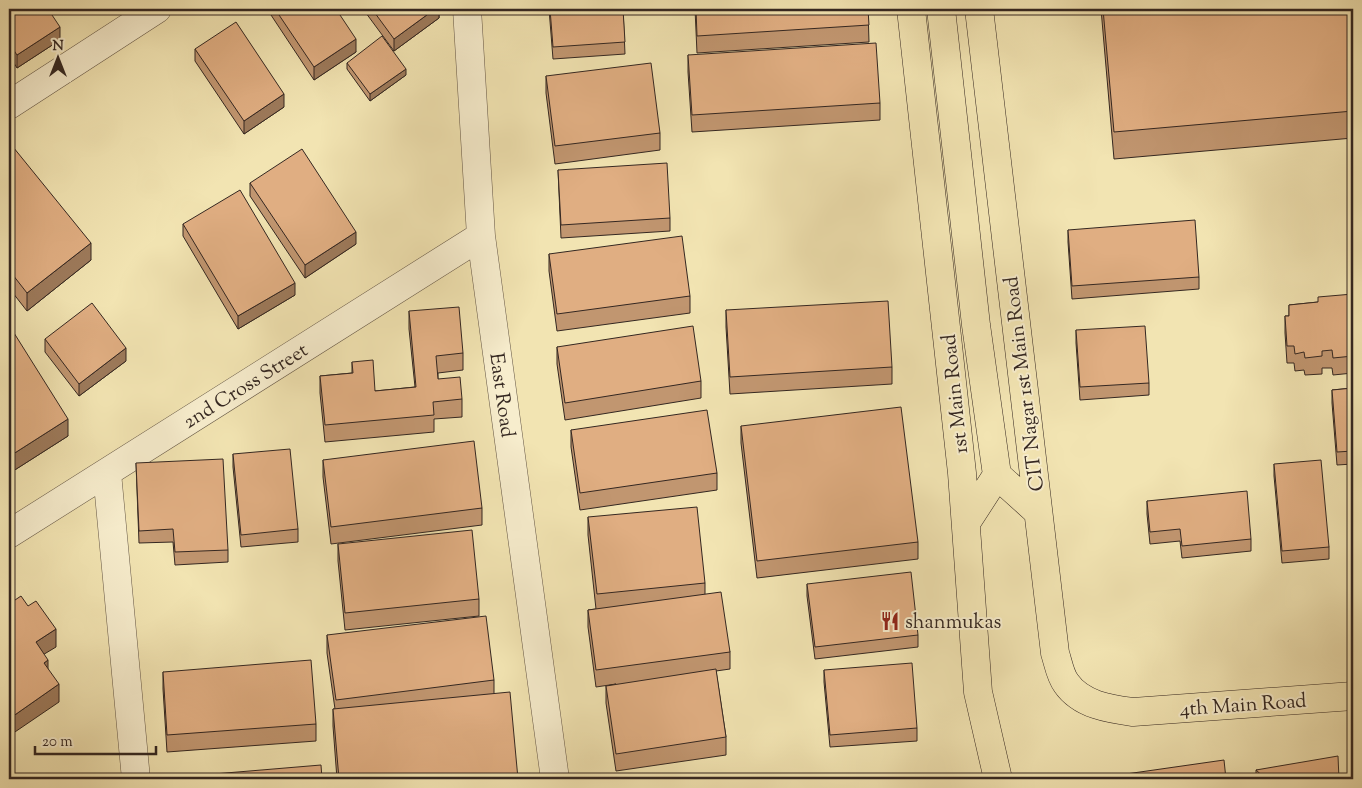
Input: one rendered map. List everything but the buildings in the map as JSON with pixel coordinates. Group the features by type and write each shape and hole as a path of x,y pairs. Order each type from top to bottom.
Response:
{"main road":[{"name":"1st Main Road","path":"912,9 962,473 978,692 998,779"},
{"path":"941,9 976,325 997,475 1038,512"},
{"name":"CIT Nagar 1st Main Road","path":"979,9 1054,653 1066,683 1082,698 1108,708 1133,712"},
{"path":"966,523 997,475"},
{"name":"4th Main Road","path":"1133,712 1353,696"}],"street":[{"path":"9,105 157,9"},
{"name":"East Road","path":"467,9 481,236 555,779"},
{"name":"2nd Cross Street","path":"9,534 481,236"},
{"path":"107,473 136,779"}],"place":[{"name":"shanmukas","path":"890,621"}]}
